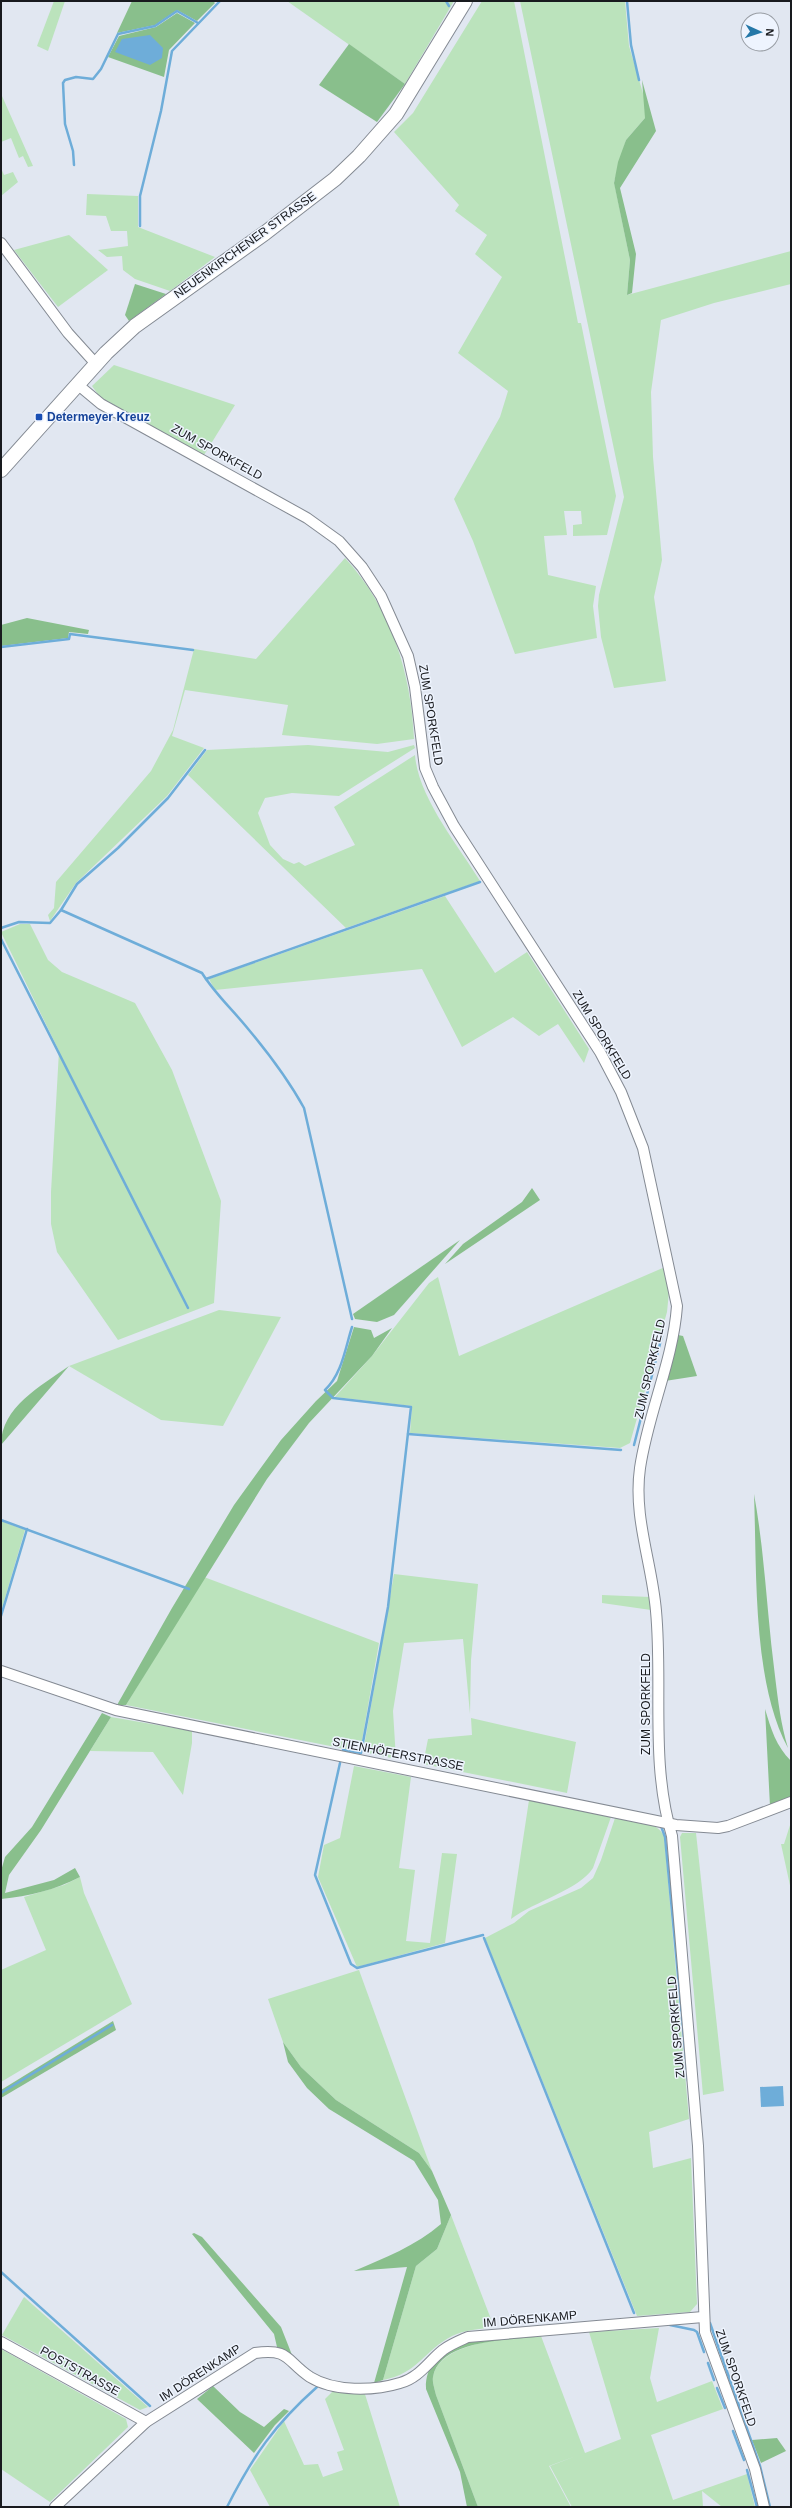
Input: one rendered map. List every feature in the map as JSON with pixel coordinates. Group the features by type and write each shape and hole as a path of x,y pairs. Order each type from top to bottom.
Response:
{"street":[{"name":"NEUENKIRCHENER STRASSE","path":"1,470 77,384 135,326 265,233 335,179 359,156 396,114 465,1"},
{"path":"1,243 68,333 96,364"},
{"name":"ZUM SPORKFELD","path":"77,384 101,404 307,518 339,541 362,567 381,596 408,656 415,687 423,758 433,788 454,826 600,1052 634,1120 643,1148 677,1306 674,1334 640,1468 639,1492 643,1539 656,1610 659,1647 658,1751 668,1821 673,1844 692,2058 698,2146 703,2317 709,2346 755,2469 764,2507"},
{"name":"STIENHÖFERSTRASSE","path":"1,1671 116,1710 682,1825 723,1827 791,1802"},
{"name":"IM DÖRENKAMP","path":"55,2507 146,2422 255,2353 270,2351 285,2354 310,2376 329,2385 371,2387 391,2386 407,2381 417,2375 444,2350 468,2337 703,2317"},
{"name":"POSTSTRASSE","path":"1,2342 146,2422"}],"green space":[{"path":"54,1 65,1 48,51 37,46"},
{"path":"132,1 213,1 215,3 197,21 177,10 155,25 117,33"},
{"path":"287,1 454,1 405,84"},
{"path":"482,1 514,1 578,323 581,323 616,496 607,535 573,536 573,525 582,524 581,511 564,511 567,535 544,536 548,575 596,586 593,606 597,638 515,654 473,541 454,499 500,417 508,391 458,353 502,277 475,254 487,235 455,211 459,205 394,132 413,113"},
{"path":"520,1 625,1 629,46 645,100 645,118 626,140 614,182 630,260 627,295 791,251 791,284 714,303 661,320 651,392 653,457 662,560 654,597 666,681 614,688 601,637 598,606 599,595 624,497"},
{"path":"177,13 195,23 169,50 164,77 108,57 119,36 156,27"},
{"path":"349,44 405,84 377,122 319,85"},
{"path":"642,80 656,131 620,188 636,254 632,293 627,295 630,260 614,183 618,162 626,140 645,118"},
{"path":"2,96 33,166 28,167 23,156 19,158 11,138 1,142"},
{"path":"1,168 4,175 13,172 18,182 1,196"},
{"path":"87,194 138,196 138,227 215,257 170,291 135,279 123,270 122,256 107,257 98,250 128,246 127,231 111,231 106,216 86,215"},
{"path":"69,235 108,270 58,307 14,250"},
{"path":"135,284 166,294 129,321 125,315"},
{"path":"114,365 235,405 204,455 100,397 92,386"},
{"path":"345,558 361,577 375,598 396,642 408,689 414,739 377,744 282,735 288,705 185,690 172,736 204,748 167,796 76,883 50,921 48,915 54,908 56,882 151,771 173,730 194,649 256,659"},
{"path":"27,618 89,630 88,634 69,632 68,638 1,646 1,625"},
{"path":"308,745 388,752 414,745 415,748 339,796 292,793 265,798 258,813 270,845 283,859 294,864 299,862 305,866 355,845 334,807 415,755 423,787 431,804 480,881 346,928 188,775 207,750"},
{"path":"445,896 495,973 527,952 589,1049 584,1063 558,1024 539,1036 513,1017 462,1047 422,969 215,990 209,979"},
{"path":"20,924 30,924 48,960 62,972 135,1003 172,1070 221,1201 214,1303 118,1340 57,1252 51,1224 51,1192 59,1051 1,932"},
{"path":"532,1188 540,1200 445,1264 463,1244 522,1202"},
{"path":"460,1240 394,1315 377,1322 355,1319 353,1314"},
{"path":"665,1267 669,1292 667,1312 630,1443 620,1448 410,1433 412,1406 335,1397 372,1356 429,1283 438,1277 459,1356"},
{"path":"219,1310 281,1317 223,1426 161,1420 69,1366"},
{"path":"354,1327 371,1330 374,1338 392,1328 372,1356 309,1423 267,1479 126,1705 117,1705 172,1608 234,1505 281,1440 316,1401 337,1381"},
{"path":"678,1335 683,1336 697,1376 665,1381"},
{"path":"69,1366 1,1445 3,1432 8,1419 15,1409 35,1390"},
{"path":"754,1494 761,1539 777,1695 788,1748 776,1721 762,1659 757,1590"},
{"path":"1,1521 25,1530 1,1612"},
{"path":"394,1574 478,1584 471,1660 470,1714 463,1639 404,1643 393,1711 396,1759 363,1752"},
{"path":"204,1577 379,1643 360,1752 126,1705"},
{"path":"602,1595 650,1597 651,1610 602,1603"},
{"path":"765,1709 772,1730 781,1749 791,1761 791,1797 770,1806"},
{"path":"102,1713 111,1717 41,1830 9,1875 5,1893 54,1880 75,1868 80,1877 61,1886 42,1892 1,1899 1,1871 5,1857 32,1827"},
{"path":"111,1717 192,1731 192,1743 183,1795 153,1752 90,1751"},
{"path":"471,1718 576,1742 567,1793 423,1764 428,1739 472,1735"},
{"path":"354,1766 411,1777 399,1868 415,1870 406,1941 430,1943 442,1853 457,1854 445,1943 357,1967 318,1877 324,1845 340,1838"},
{"path":"529,1800 611,1817 593,1868 586,1876 578,1883 511,1919"},
{"path":"615,1818 650,1824 661,1831 664,1836 689,2119 649,2132 653,2168 691,2158 697,2304 690,2312 637,2316 485,1938 514,1923 529,1911 581,1888 593,1878 601,1860"},
{"path":"791,1822 791,1890 781,1844 784,1844"},
{"path":"682,1833 696,1833 724,2091 703,2095 680,1837"},
{"path":"80,1877 84,1893 132,2004 1,2082 1,1970 46,1950 24,1897 64,1885"},
{"path":"359,1970 432,2171 419,2153 336,2100 301,2067 283,2042 268,1999"},
{"path":"113,2021 116,2030 1,2098 1,2090"},
{"path":"283,2042 301,2067 336,2100 419,2153 432,2171 451,2215 437,2249 416,2266 383,2380 374,2383 407,2267 354,2271 410,2245 421,2239 441,2224 438,2200 414,2161 329,2109 307,2088 288,2062"},
{"path":"451,2215 494,2327 467,2331 452,2336 434,2348 413,2367 395,2377 383,2380 416,2266 437,2249"},
{"path":"194,2233 202,2237 281,2327 292,2355 277,2347 274,2334 192,2234"},
{"path":"24,2297 148,2407 140,2410 2,2335"},
{"path":"659,2328 650,2378 657,2402 712,2381 723,2409 651,2435 673,2500 747,2474 755,2507 722,2507 702,2491 703,2507 572,2507 550,2466 576,2456 549,2466 571,2507 478,2507 436,2395 433,2377 438,2365 448,2356 462,2349 478,2344 496,2340 541,2336 585,2453 621,2439 589,2332"},
{"path":"536,2335 536,2337 476,2344 461,2349 448,2356 438,2365 433,2377 436,2395 478,2507 467,2507 460,2472 426,2389 429,2371 437,2358 450,2349 466,2342 502,2337"},
{"path":"1,2349 126,2419 128,2427 50,2502 1,2469"},
{"path":"213,2386 240,2412 264,2427 284,2409 289,2411 275,2425 254,2453 197,2399"},
{"path":"335,2389 364,2391 400,2507 270,2507 250,2470 284,2421 304,2465 318,2464 323,2477 343,2470 337,2452 344,2450 325,2399"},
{"path":"777,2438 786,2451 761,2463 752,2440"}],"water":[{"path":"150,35 163,48 162,58 150,65 115,52 122,39"},
{"path":"783,2086 784,2106 761,2107 760,2087"}],"waterway":[{"path":"140,226 140,196 161,111 172,51 220,1"},
{"path":"446,1 449,6"},
{"path":"627,1 631,45 639,80"},
{"path":"74,165 73,151 65,124 63,83 65,80 76,77 93,79 101,69 118,34 155,26 177,11 198,23"},
{"path":"1,647 69,639 70,634 193,650"},
{"path":"61,910 77,884 118,848 168,798 205,750"},
{"path":"206,979 480,882"},
{"path":"1,928 19,922 50,923 61,910 202,973 271,1058 304,1108 352,1319"},
{"path":"1,939 188,1308"},
{"path":"343,1750 361,1753 388,1607 411,1407 333,1398 325,1390 331,1384 339,1369 352,1327"},
{"path":"634,1445 662,1336"},
{"path":"408,1434 621,1450"},
{"path":"1,1520 189,1589"},
{"path":"1,1616 27,1529"},
{"path":"340,1763 315,1875 351,1964 357,1968 483,1935"},
{"path":"661,1826 665,1837 688,2081"},
{"path":"484,1938 634,2313"},
{"path":"1,2093 112,2025"},
{"path":"1,2272 150,2406"},
{"path":"710,2323 760,2466 770,2507"},
{"path":"670,2325 697,2332 704,2352"},
{"path":"708,2363 714,2380"},
{"path":"227,2507 246,2472 276,2428 317,2387"},
{"path":"717,2388 725,2408"},
{"path":"733,2431 744,2460"},
{"path":"747,2470 757,2507"}],"place":[{"name":"Determeyer Kreuz","path":"39,417"}]}
